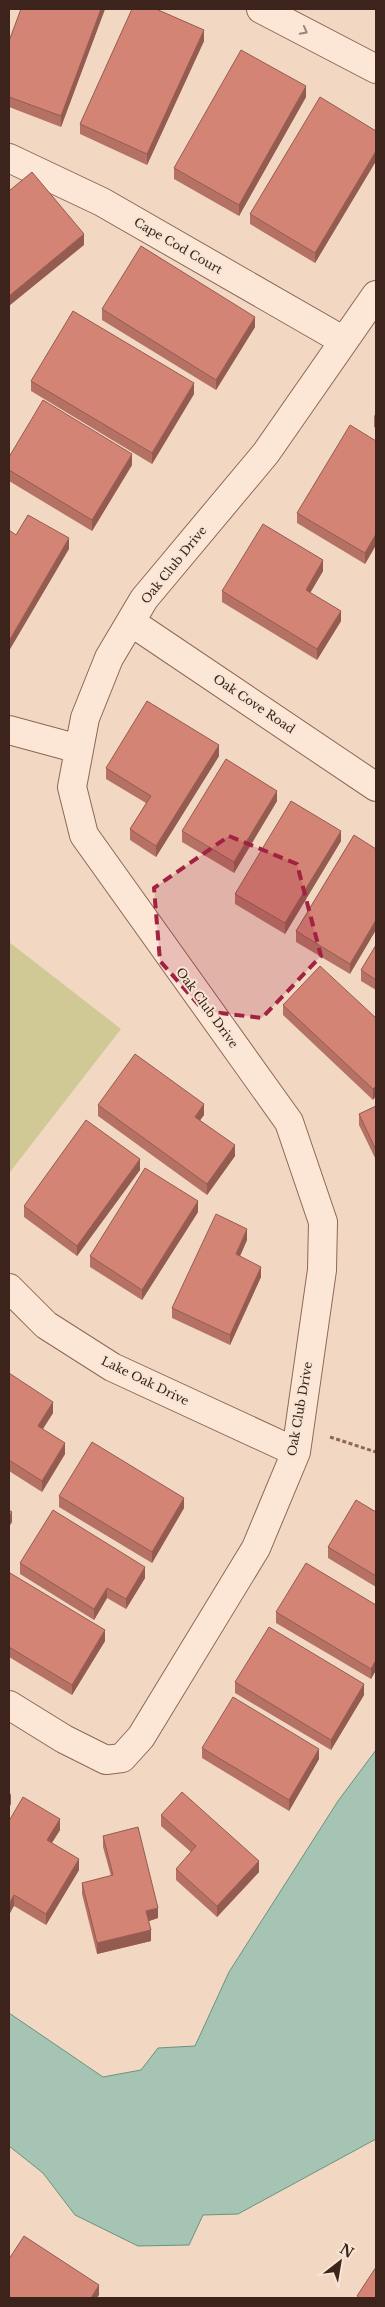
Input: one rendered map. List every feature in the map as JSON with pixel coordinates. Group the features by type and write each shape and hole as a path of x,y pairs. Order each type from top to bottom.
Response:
{"street":[{"path":"261,9 376,69"},
{"name":"Cape Cod Court","path":"9,158 102,202 344,341"},
{"name":"Oak Club Drive","path":"9,1705 64,1739 106,1760 122,1758 141,1736 256,1548 296,1452 322,1270 323,1222 289,1122 84,835 72,787 85,718 109,658 144,599 266,453 376,295"},
{"name":"Oak Cove Road","path":"131,622 376,787"},
{"path":"9,730 79,749"},
{"name":"Lake Oak Drive","path":"9,1288 46,1325 112,1367 296,1452"}],"path":[{"path":"296,1452 328,1436 376,1452"}],"highlighted area":[{"path":"229,836 297,864 321,956 262,1018 204,1011 160,961 154,888"}],"shaded area":[{"path":"9,942 121,1029 10,1172 9,1171"},
{"path":"376,1750 376,2139 238,2214 203,2215 189,2245 138,2246 75,2215 43,2173 9,2146 9,2013 103,2077 141,2070 158,2048 195,2046 229,1972 338,1801"}],"building":[{"path":"21,9 101,9 61,116 9,97 9,41"},
{"path":"132,9 156,9 204,30 147,154 80,124"},
{"path":"241,50 306,86 239,205 174,168"},
{"path":"320,97 376,131 376,151 315,253 250,214"},
{"path":"32,172 84,234 9,296 9,191"},
{"path":"141,246 255,317 216,380 102,309"},
{"path":"73,311 194,383 152,453 31,381"},
{"path":"43,400 132,454 92,520 9,470 9,457"},
{"path":"350,425 376,441 376,534 365,553 297,513"},
{"path":"28,515 69,538 9,641 9,530 16,535"},
{"path":"263,524 323,560 306,590 341,611 317,649 222,591"},
{"path":"147,701 219,745 156,846 130,829 151,796 106,768"},
{"path":"226,759 277,791 234,862 182,831"},
{"path":"291,801 341,831 285,923 235,894"},
{"path":"354,835 376,849 376,920 350,964 296,931"},
{"path":"376,945 376,980 361,970"},
{"path":"320,966 376,1018 376,1086 373,1089 283,1005"},
{"path":"135,1054 204,1104 195,1117 235,1145 207,1184 98,1105"},
{"path":"376,1106 376,1150 359,1114"},
{"path":"86,1120 140,1159 77,1246 24,1206"},
{"path":"145,1168 198,1201 142,1290 90,1256"},
{"path":"216,1214 247,1229 236,1254 261,1267 230,1335 172,1308"},
{"path":"9,1373 53,1402 38,1426 65,1443 42,1481 9,1460"},
{"path":"92,1442 184,1498 152,1552 59,1496"},
{"path":"356,1500 376,1512 376,1576 328,1547"},
{"path":"53,1510 145,1567 126,1599 107,1588 94,1609 20,1563"},
{"path":"306,1563 376,1605 376,1660 371,1669 276,1612"},
{"path":"10,1573 105,1630 72,1685 9,1647"},
{"path":"269,1627 364,1684 331,1740 235,1682"},
{"path":"233,1697 319,1749 289,1800 202,1748"},
{"path":"182,1792 259,1861 217,1906 176,1869 196,1846 161,1815"},
{"path":"23,1797 60,1819 47,1840 79,1859 46,1914 14,1895 9,1904 9,1821"},
{"path":"138,1827 158,1908 146,1911 151,1930 97,1943 82,1883 113,1875 103,1836"},
{"path":"24,2236 99,2285 91,2298 9,2298 9,2259"},
{"path":"376,2267 376,2298 360,2298 357,2296"}]}
